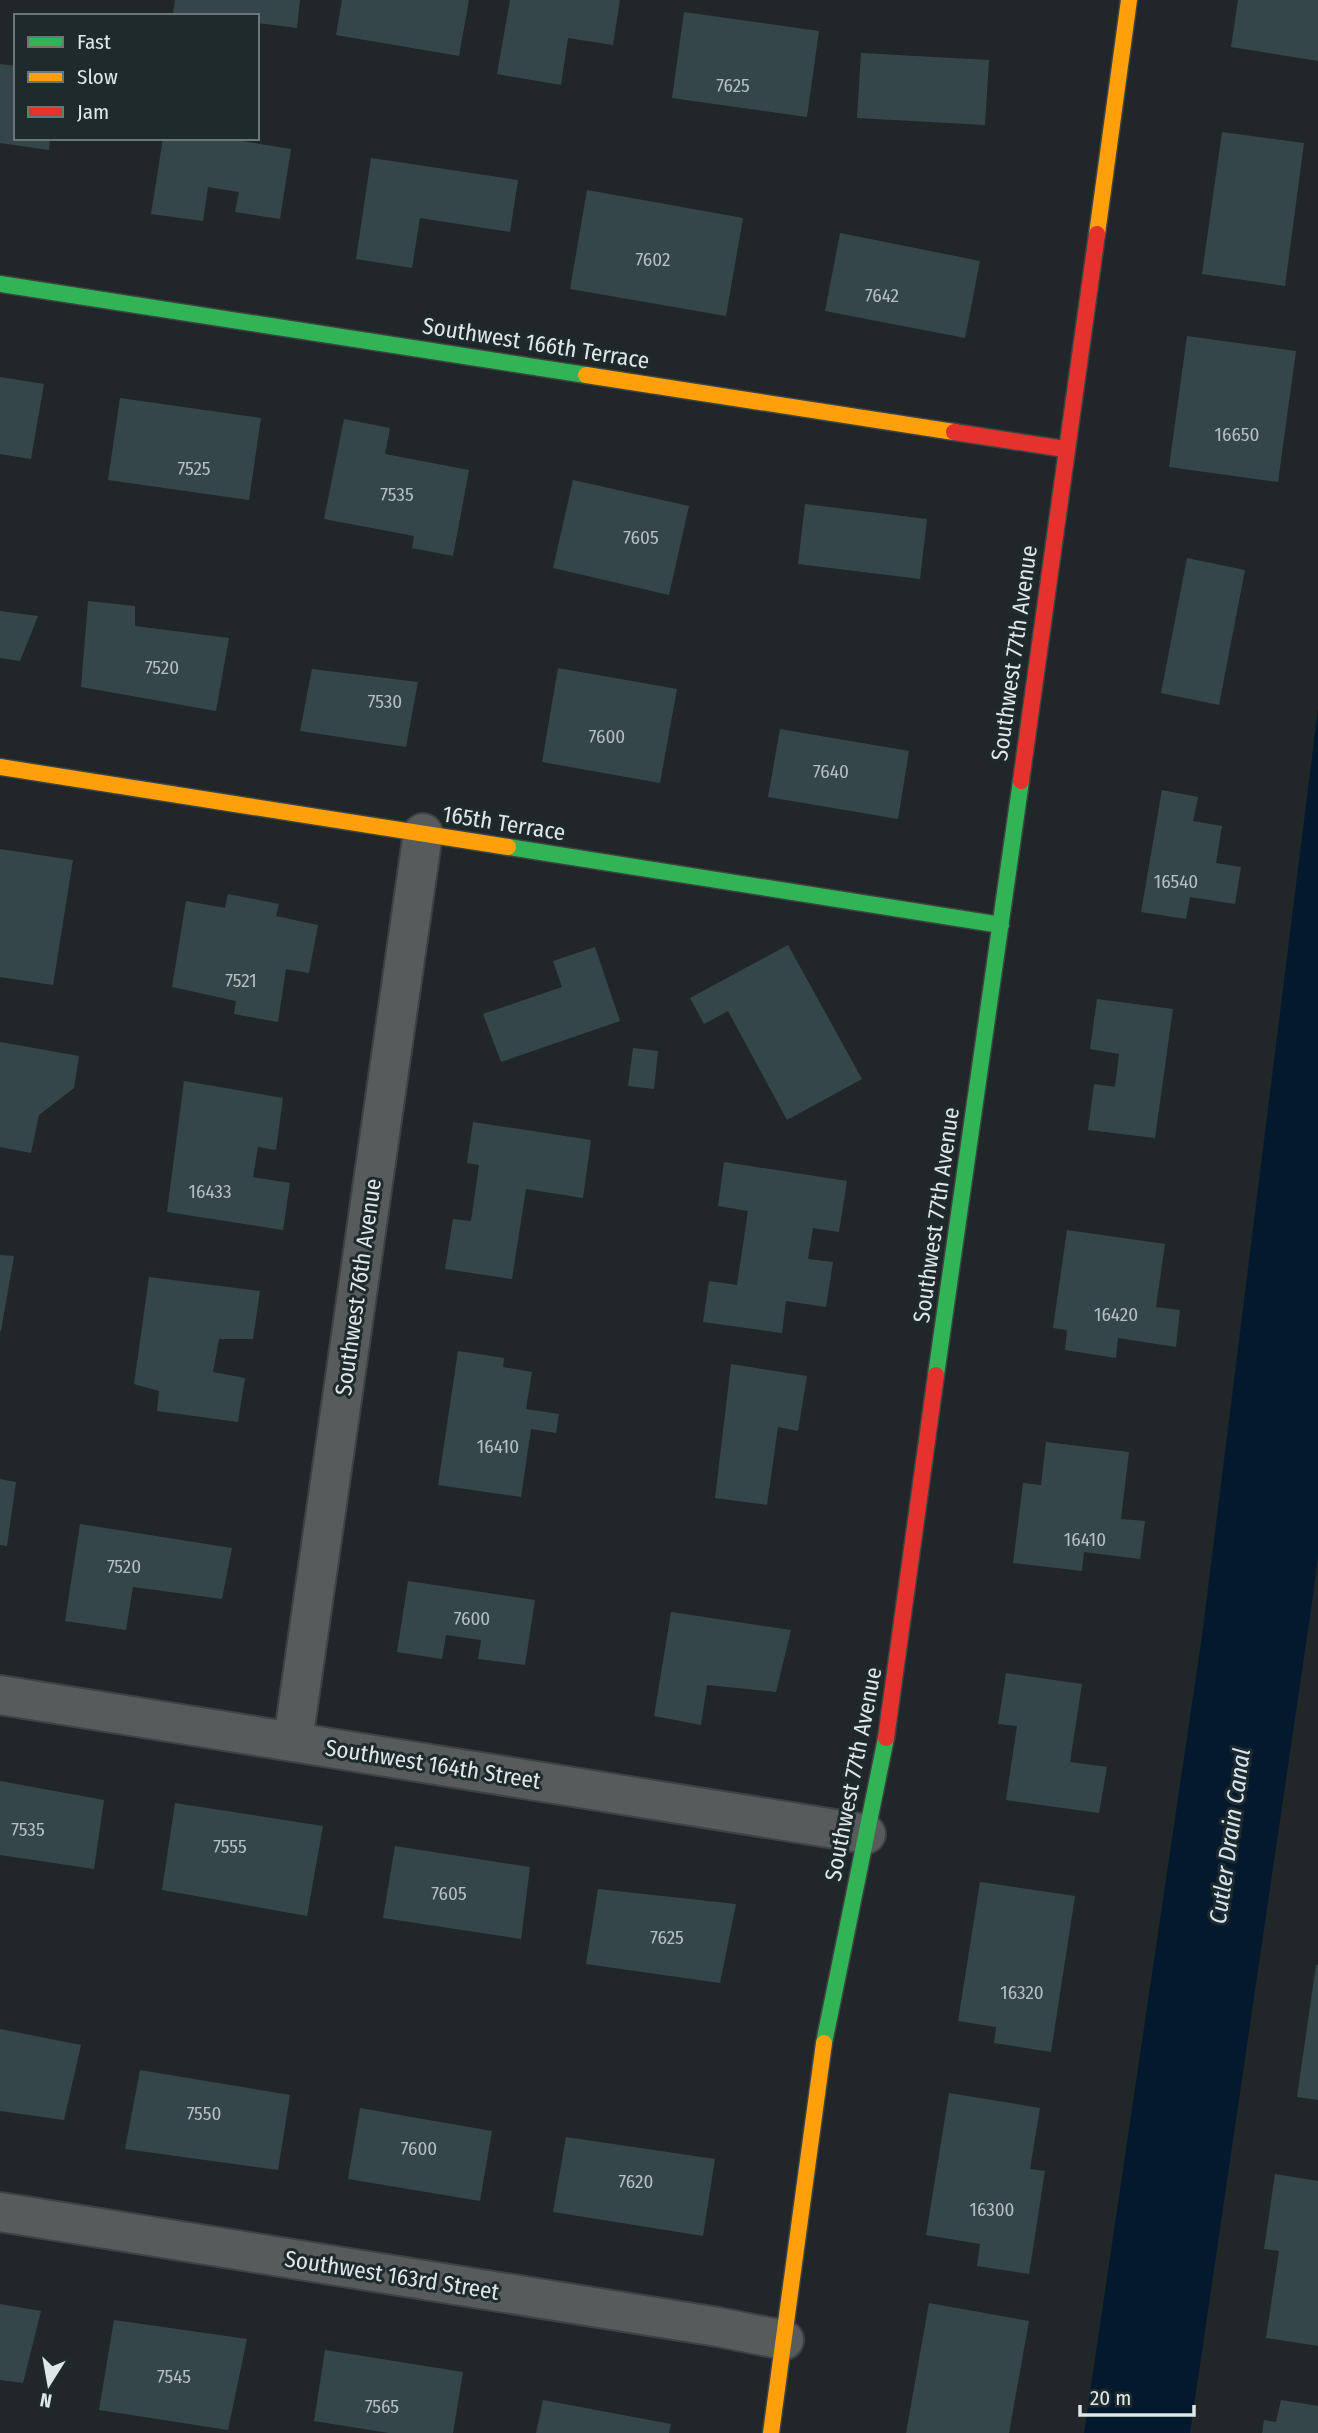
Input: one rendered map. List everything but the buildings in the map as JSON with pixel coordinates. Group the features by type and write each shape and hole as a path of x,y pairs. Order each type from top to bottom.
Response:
{"street":[{"name":"Southwest 77th Avenue","path":"771,2433 826,2032 890,1716 914,1525 1129,0"},
{"name":"Southwest 166th Terrace","path":"0,284 1065,449"},
{"name":"165th Terrace","path":"0,767 1000,925"},
{"name":"Southwest 76th Avenue","path":"293,1741 423,833"},
{"name":"Southwest 164th Street","path":"0,1695 866,1834"},
{"name":"Southwest 163rd Street","path":"0,2212 691,2322 784,2340"}],"water":[{"name":"Cutler Drain Canal","path":"1318,709 1318,1555 1313,1596 1190,2433 1084,2433 1202,1636"}],"traffic: fast":[{"path":"0,284 586,375"},
{"path":"936,1375 1021,781"},
{"path":"508,847 1001,925"},
{"path":"824,2043 886,1738"}],"traffic: slow":[{"path":"1097,234 1129,0"},
{"path":"586,375 954,432"},
{"path":"0,767 508,847"},
{"path":"771,2433 824,2043"}],"traffic: jam":[{"path":"1021,781 1097,234"},
{"path":"954,432 1065,449"},
{"path":"886,1738 936,1375"}]}
